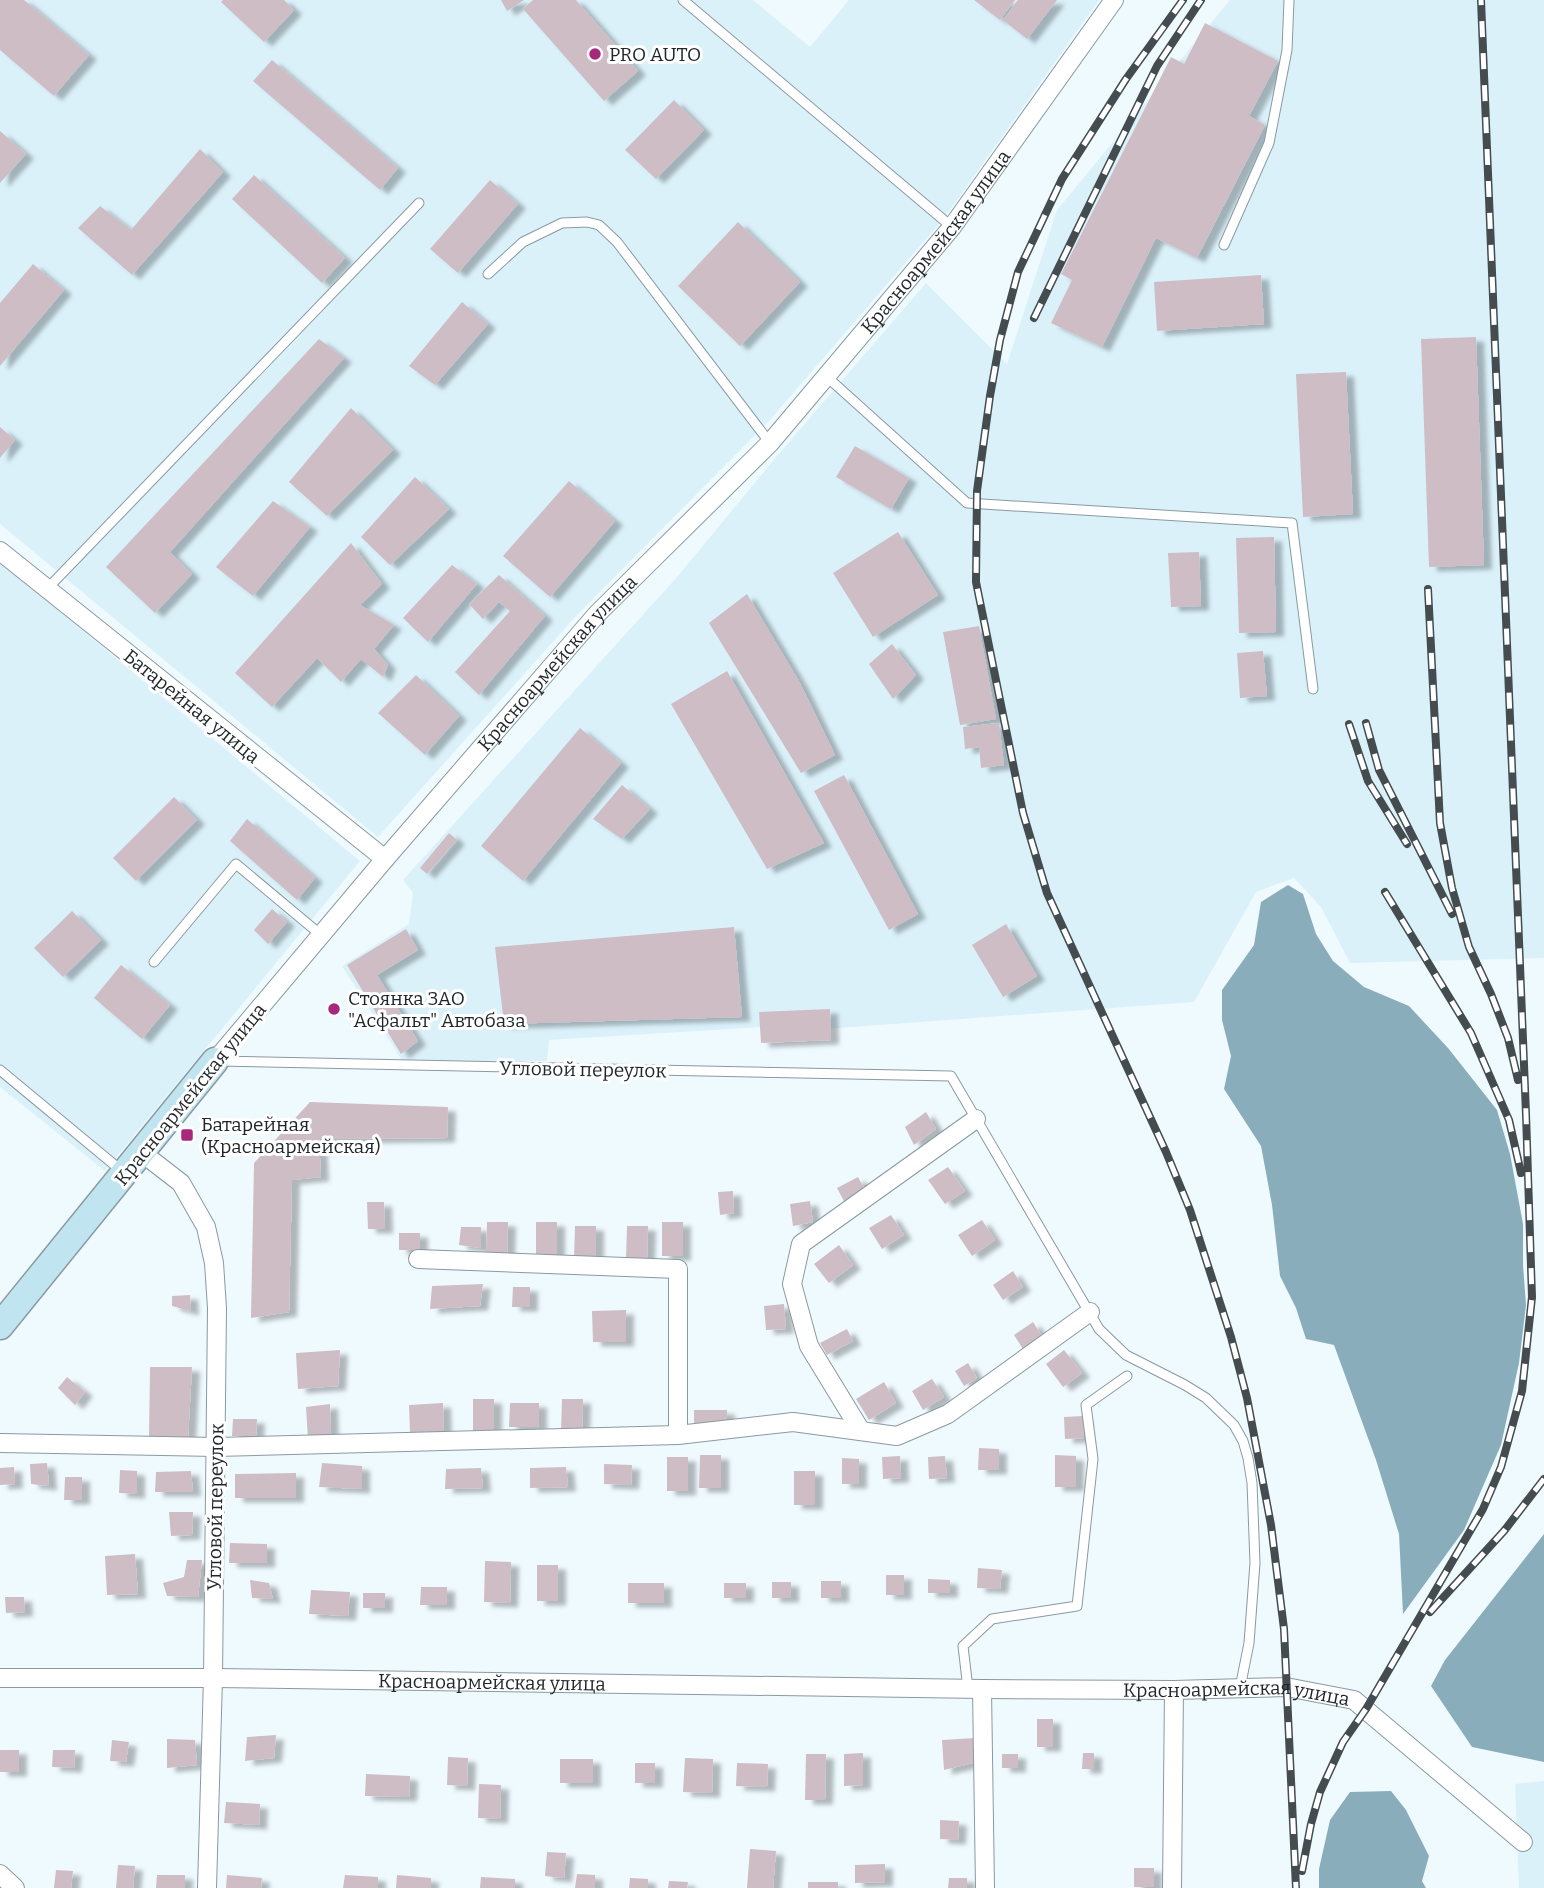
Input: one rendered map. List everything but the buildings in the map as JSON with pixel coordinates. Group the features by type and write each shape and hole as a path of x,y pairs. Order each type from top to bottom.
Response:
{"street":[{"name":"Красноармейская улица","path":"0,1326 215,1061 598,613 770,443 952,227 1114,0"},
{"name":"Батарейная улица","path":"0,551 385,859"},
{"path":"861,1431 809,1346 792,1284 801,1244 976,1119"},
{"name":"Угловой переулок","path":"141,1152 181,1183 205,1227 214,1262 217,1308 216,1447 207,1888"},
{"path":"418,1259 678,1269 678,1435"},
{"path":"0,1443 216,1447 678,1435 793,1422 897,1436 948,1414 1090,1312"},
{"name":"Красноармейская улица","path":"0,1678 213,1678 975,1689 1174,1690 1286,1687 1354,1699 1522,1842"},
{"path":"975,1689 985,1888"},
{"path":"1172,1888 1174,1690"},
{"path":"0,1874 15,1888"}],"lane":[{"path":"683,0 952,227"},
{"path":"1224,245 1269,143 1287,50 1289,0"},
{"path":"46,590 419,203"},
{"path":"488,274 523,242 562,223 587,222 599,225 617,242 770,443"},
{"path":"826,376 967,503 1292,523 1313,689"},
{"path":"154,962 236,864 321,935"},
{"name":"Угловой переулок","path":"215,1061 951,1076 976,1119"},
{"path":"0,1070 124,1173"},
{"path":"976,1119 1099,1329 1126,1355 1206,1398 1234,1425 1243,1441 1252,1483 1255,1563 1249,1643 1240,1688"},
{"path":"975,1689 963,1646 992,1619 1077,1606 1094,1459 1086,1405 1127,1376"}],"shaded area":[{"path":"0,0 753,0 810,47 849,0 1099,0 945,217 769,421 576,616 378,837 0,524"},
{"path":"1230,0 1544,0 1544,958 1350,963 1321,907 1294,878 1256,892 1194,1002 770,1033 765,1027 549,1040 547,1061 403,1062 342,966 409,924 413,893 403,880 677,577 926,283 1007,364 1057,210"},
{"path":"0,562 360,861 105,1171 0,1087"},
{"path":"1288,885 1303,894 1316,934 1333,961 1364,987 1409,1006 1448,1048 1497,1110 1510,1154 1523,1224 1526,1305 1519,1363 1501,1445 1464,1530 1403,1614 1399,1534 1376,1460 1334,1345 1306,1339 1296,1308 1280,1276 1272,1205 1261,1146 1224,1089 1231,1056 1222,1020 1222,990 1254,945 1261,902"},
{"path":"1544,1534 1544,1762 1472,1747 1431,1686 1445,1660"},
{"path":"1544,1781 1544,1888 1519,1888 1515,1784"},
{"path":"1391,1791 1406,1810 1429,1856 1422,1881 1426,1888 1319,1888 1319,1869 1330,1820 1350,1792"}],"railway":[{"path":"1183,0 1126,79 1062,179 1018,272 1000,340 977,491 976,582 1023,813 1047,893 1190,1210 1231,1337 1247,1398 1271,1525 1284,1629 1296,1888"},
{"path":"1034,318 1157,66 1201,0"},
{"path":"1302,1871 1320,1792 1343,1742 1366,1709 1483,1509 1501,1467 1522,1391 1532,1297 1481,0"},
{"path":"1428,589 1440,823 1452,888 1469,947 1508,1038 1518,1080"},
{"path":"1366,723 1379,770 1452,914"},
{"path":"1349,724 1368,781 1407,844"},
{"path":"1385,892 1471,1033 1509,1120 1521,1173"},
{"path":"1430,1612 1504,1531 1544,1479"}],"place":[{"name":"PRO AUTO","path":"595,54"},
{"name":"Стоянка ЗАО \"Асфальт\" Автобаза","path":"334,1009"},
{"name":"Батарейная (Красноармейская)","path":"187,1135"}]}
